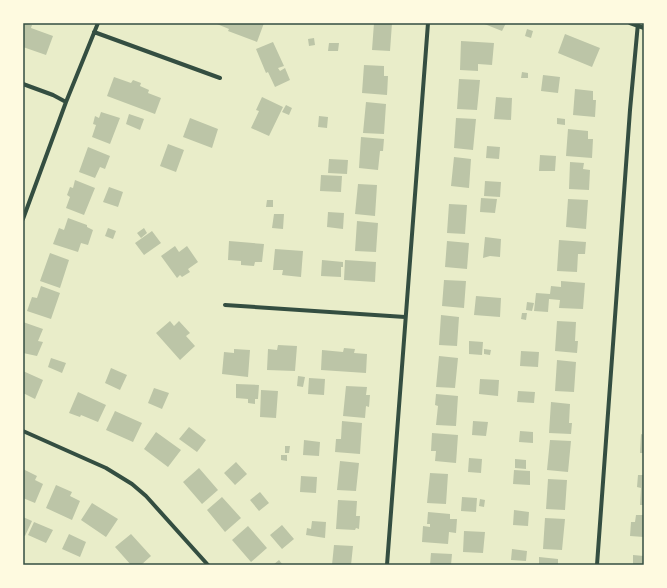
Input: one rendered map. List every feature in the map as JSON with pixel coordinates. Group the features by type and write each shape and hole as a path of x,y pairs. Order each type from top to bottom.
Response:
{"street":[{"path":"23,219 66,102 98,23"},
{"path":"387,565 428,23"},
{"path":"630,23 644,28"},
{"path":"597,565 630,110 638,25"},
{"path":"94,32 220,78"},
{"path":"23,84 53,95 66,102"},
{"path":"225,305 406,317"},
{"path":"23,431 106,468 132,484 151,500 208,565"}],"building":[{"path":"23,23 32,25 31,28 53,36 46,55 23,47"},
{"path":"217,23 264,23 257,42 228,31 229,29"},
{"path":"374,23 392,23 390,51 372,50"},
{"path":"482,23 506,23 502,31"},
{"path":"527,29 533,31 531,38 525,36"},
{"path":"565,34 600,48 592,67 558,53"},
{"path":"314,38 315,45 309,46 308,39"},
{"path":"461,41 494,43 492,65 478,64 478,71 460,70"},
{"path":"273,42 284,66 278,68 280,71 285,68 290,80 275,87 268,72 266,73 256,49"},
{"path":"329,43 339,43 338,51 328,51"},
{"path":"364,65 384,66 384,76 388,76 387,95 362,93"},
{"path":"522,72 528,73 528,78 521,78"},
{"path":"543,75 560,77 558,93 541,91"},
{"path":"114,77 131,83 133,80 141,83 140,86 149,90 148,93 161,98 155,114 107,96"},
{"path":"459,79 480,80 477,110 457,109"},
{"path":"575,89 593,91 593,100 596,100 595,117 573,115"},
{"path":"262,97 283,107 269,136 251,128 259,111 256,110"},
{"path":"496,97 512,98 511,120 494,119"},
{"path":"366,102 386,104 384,134 363,133"},
{"path":"286,105 292,108 289,115 282,112"},
{"path":"101,112 120,118 110,144 92,137 96,125 93,124 95,116 99,118"},
{"path":"129,114 144,119 140,130 126,124"},
{"path":"319,116 328,117 327,128 318,127"},
{"path":"190,118 218,129 212,148 183,137"},
{"path":"456,118 476,119 473,150 454,148"},
{"path":"557,118 565,119 565,125 557,124"},
{"path":"568,129 588,131 588,139 593,139 592,158 566,156"},
{"path":"361,137 384,139 383,151 380,151 378,170 359,168"},
{"path":"168,144 184,150 176,172 160,166"},
{"path":"487,146 500,147 499,159 486,158"},
{"path":"88,147 110,156 105,169 100,167 95,178 79,172"},
{"path":"540,155 556,156 555,171 539,171"},
{"path":"454,157 471,159 469,188 451,186"},
{"path":"329,159 348,160 347,174 328,173"},
{"path":"570,162 584,163 583,169 590,170 589,190 569,189"},
{"path":"321,175 342,176 341,192 320,191"},
{"path":"75,180 95,188 84,215 66,208 70,197 67,195 70,187 73,188"},
{"path":"485,181 501,182 500,197 484,196"},
{"path":"358,184 377,185 375,216 355,214"},
{"path":"109,187 123,192 118,207 103,202"},
{"path":"481,198 497,199 495,213 480,212"},
{"path":"568,199 588,200 586,229 566,227"},
{"path":"267,200 273,200 273,207 266,207"},
{"path":"449,204 467,205 465,234 447,233"},
{"path":"328,212 344,213 343,229 327,227"},
{"path":"274,214 284,214 283,229 272,228"},
{"path":"68,218 87,225 87,227 93,230 88,245 81,243 78,252 53,244 59,228 64,230"},
{"path":"357,221 378,223 376,252 355,251"},
{"path":"108,228 116,231 113,239 105,236"},
{"path":"144,228 147,233 141,238 137,233"},
{"path":"152,231 161,243 144,255 135,243"},
{"path":"485,237 501,239 500,257 490,256 483,258"},
{"path":"559,240 586,242 585,254 578,254 577,272 557,271"},
{"path":"229,241 264,244 262,262 255,262 254,266 241,265 241,261 228,260"},
{"path":"447,241 469,243 467,269 445,267"},
{"path":"175,246 179,252 187,246 198,262 188,269 190,272 182,277 180,275 177,278 161,256"},
{"path":"275,249 303,251 301,277 282,275 283,270 273,270"},
{"path":"50,253 69,260 60,288 40,281"},
{"path":"322,260 343,262 343,267 341,267 341,277 321,276"},
{"path":"345,260 376,262 375,282 344,280"},
{"path":"444,280 466,281 464,308 442,306"},
{"path":"561,281 585,283 583,309 559,308 560,300 549,299 548,312 534,311 536,293 550,294 551,286 561,287"},
{"path":"41,286 60,293 51,319 27,311 32,297 37,298"},
{"path":"476,296 501,298 500,317 474,315"},
{"path":"527,302 534,303 532,311 526,310"},
{"path":"522,313 527,313 526,320 521,319"},
{"path":"441,315 459,317 457,346 439,345"},
{"path":"170,321 174,326 179,321 190,333 186,336 195,346 180,360 156,333"},
{"path":"557,321 576,322 575,341 578,341 577,353 555,351"},
{"path":"23,322 43,329 38,341 43,342 37,356 23,353"},
{"path":"469,341 483,342 482,355 469,354"},
{"path":"278,345 297,346 295,371 267,370 268,349 277,350"},
{"path":"344,348 355,349 354,353 367,354 366,373 321,370 322,350 343,352"},
{"path":"234,349 250,350 248,377 222,374 224,352 234,353"},
{"path":"484,349 491,350 490,355 484,354"},
{"path":"521,351 539,352 538,367 520,366"},
{"path":"439,356 458,358 455,388 436,387"},
{"path":"51,358 66,363 62,373 48,367"},
{"path":"557,360 576,362 574,392 555,391"},
{"path":"111,368 127,375 120,390 105,383"},
{"path":"23,371 43,380 35,399 23,393"},
{"path":"298,376 305,377 303,387 297,386"},
{"path":"309,378 325,379 324,395 308,394"},
{"path":"480,379 499,380 498,396 479,394"},
{"path":"236,384 259,385 258,399 255,399 255,404 248,403 248,399 236,398"},
{"path":"346,386 367,387 366,395 370,395 369,407 366,406 365,418 343,416"},
{"path":"154,388 169,393 162,409 148,403"},
{"path":"261,390 278,391 276,418 260,417"},
{"path":"518,391 535,392 534,403 517,402"},
{"path":"78,392 106,405 98,422 81,415 80,417 69,413"},
{"path":"436,394 458,396 456,426 436,425 438,406 435,405"},
{"path":"551,402 570,404 569,423 572,423 571,434 549,433"},
{"path":"115,411 142,423 133,442 106,430"},
{"path":"342,421 362,423 360,454 335,452 336,439 341,439"},
{"path":"473,421 488,422 486,436 472,435"},
{"path":"189,427 206,440 197,452 179,439"},
{"path":"520,431 533,432 533,443 519,442"},
{"path":"156,432 181,450 168,467 144,449"},
{"path":"432,433 458,435 456,463 435,461 436,451 431,451"},
{"path":"641,434 644,435 644,453 640,453"},
{"path":"304,440 320,442 319,456 303,455"},
{"path":"550,440 571,441 568,472 547,470"},
{"path":"285,446 290,446 289,453 285,453"},
{"path":"281,455 287,455 287,461 281,460"},
{"path":"469,458 482,459 481,473 468,472"},
{"path":"515,459 526,460 526,469 515,468"},
{"path":"340,461 359,463 356,491 337,490"},
{"path":"236,462 247,474 235,485 224,473"},
{"path":"199,468 218,490 202,504 183,482"},
{"path":"23,469 37,476 35,480 43,484 35,503 23,498"},
{"path":"514,470 530,471 530,485 513,484"},
{"path":"430,473 448,474 446,504 427,503"},
{"path":"638,475 644,475 644,505 640,505 641,488 637,487"},
{"path":"301,476 317,477 316,493 300,492"},
{"path":"548,479 567,480 565,510 546,509"},
{"path":"56,485 72,492 70,496 80,501 72,520 46,508"},
{"path":"260,492 269,503 259,511 250,500"},
{"path":"222,497 241,518 225,532 207,510"},
{"path":"462,497 477,498 476,512 461,511"},
{"path":"480,499 485,500 484,507 479,506"},
{"path":"338,500 357,501 356,516 360,516 359,529 336,529"},
{"path":"92,503 118,519 106,537 81,520"},
{"path":"514,510 529,512 528,526 513,525"},
{"path":"428,512 450,514 450,519 457,519 456,533 449,532 448,544 422,542 423,526 430,527 430,524 427,524"},
{"path":"636,515 644,515 644,537 630,536 631,522 635,522"},
{"path":"23,517 32,521 25,536 23,535"},
{"path":"545,518 565,519 562,550 543,549"},
{"path":"312,521 326,522 325,538 306,535 307,528 311,529"},
{"path":"34,522 53,530 46,543 28,535"},
{"path":"282,525 294,539 282,549 270,535"},
{"path":"248,526 267,548 251,562 232,540"},
{"path":"464,531 485,532 483,553 463,552"},
{"path":"69,534 86,542 80,557 62,549"},
{"path":"131,534 151,556 141,565 131,565 115,547"},
{"path":"334,545 353,546 351,565 332,565"},
{"path":"512,549 527,551 526,561 511,560"},
{"path":"431,553 452,554 451,565 430,565"},
{"path":"633,555 644,556 644,565 633,565"},
{"path":"539,557 558,559 558,565 539,565"},
{"path":"279,560 283,565 273,565"}]}
